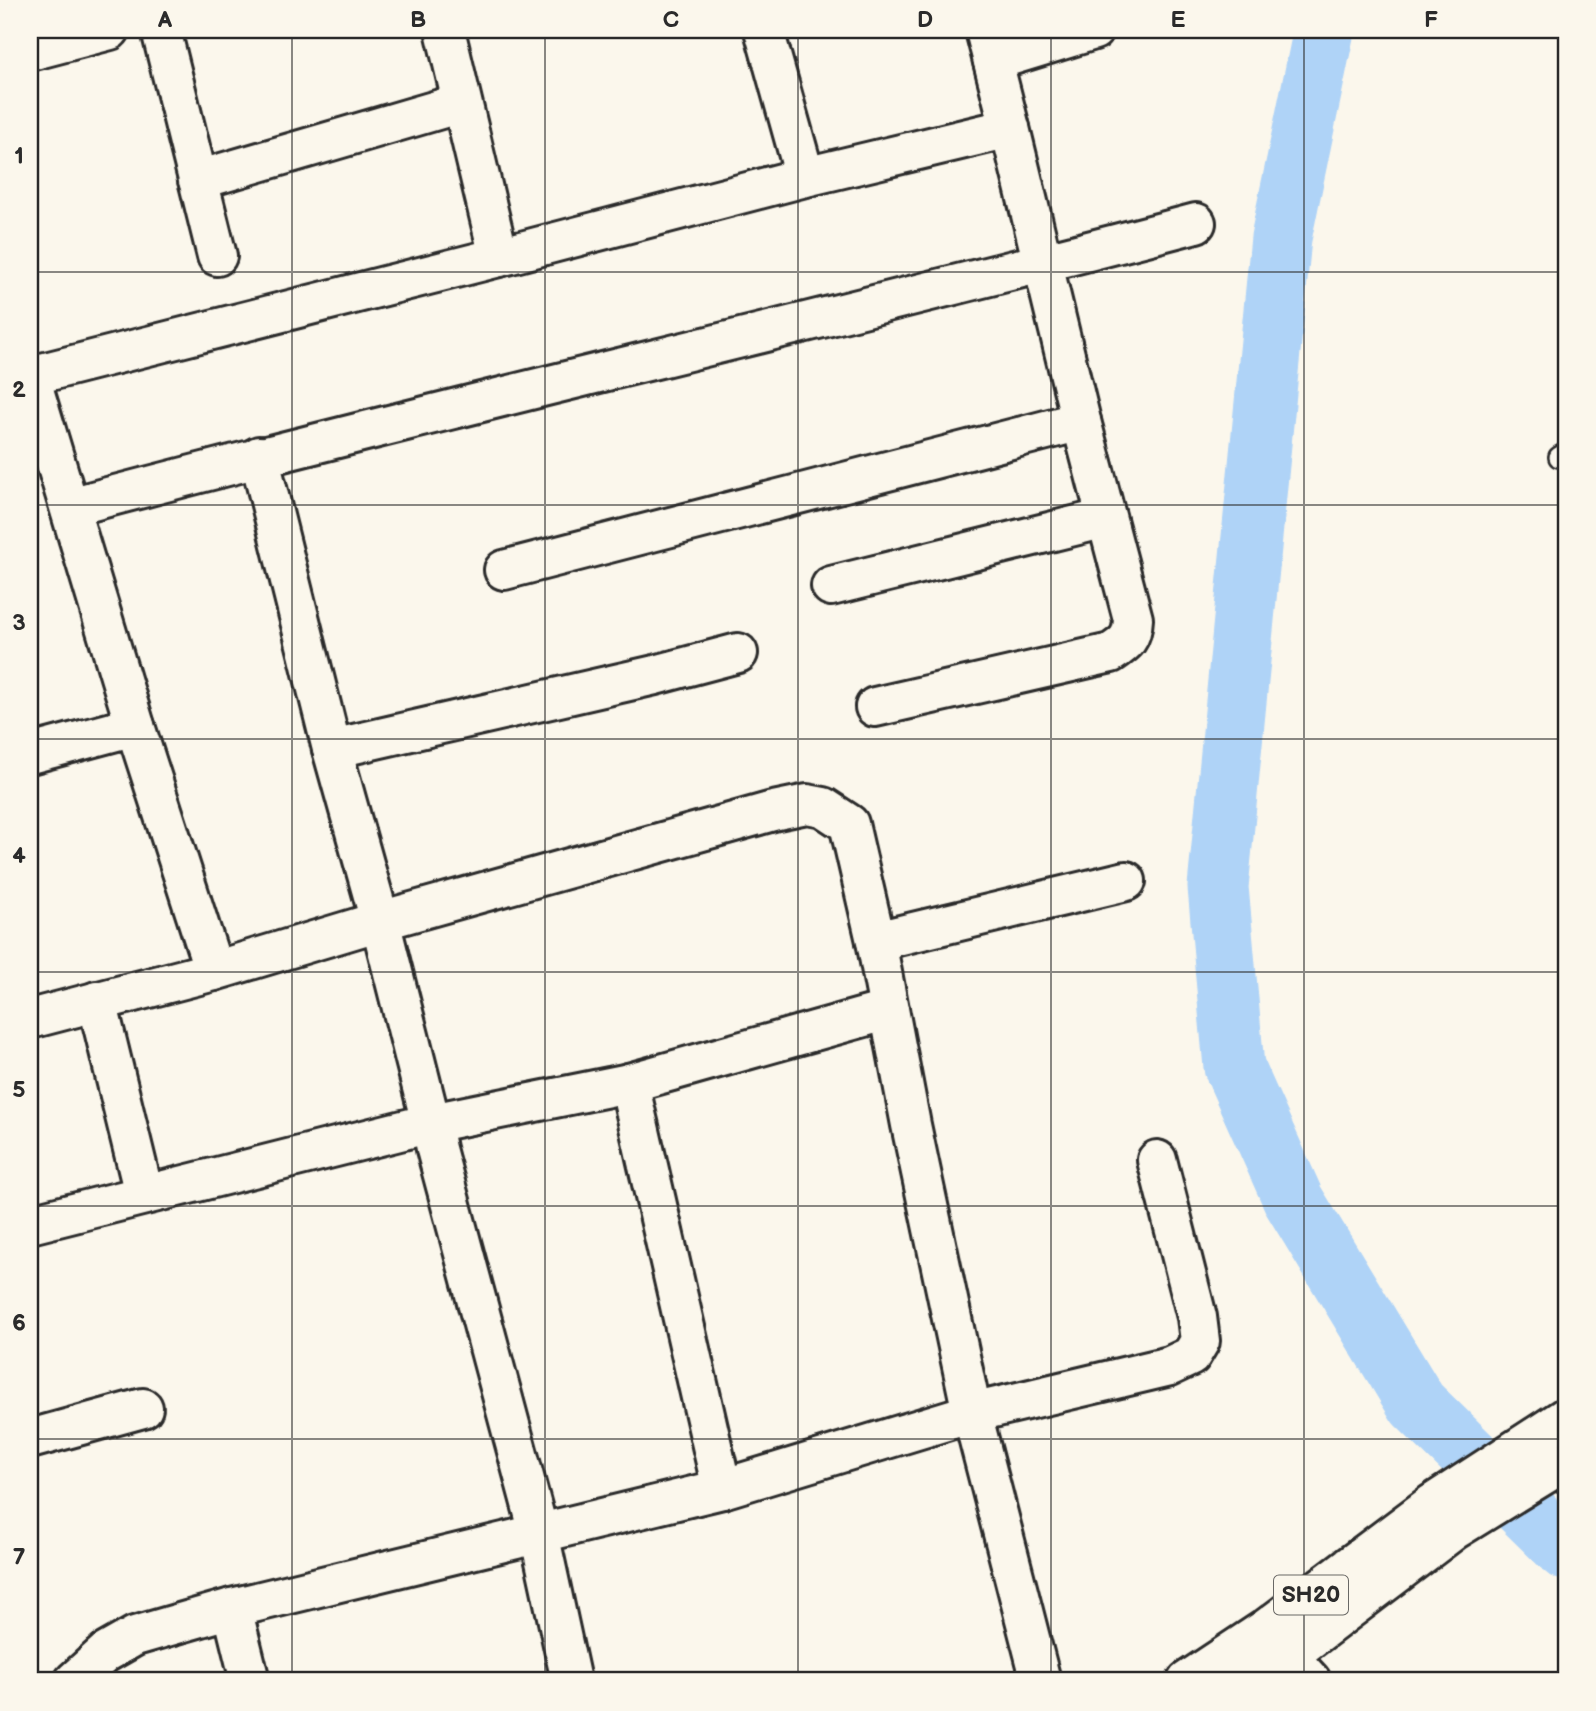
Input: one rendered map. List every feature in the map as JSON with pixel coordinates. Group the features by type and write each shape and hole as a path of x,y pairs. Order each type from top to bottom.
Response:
{"street":[{"path":"30,51 110,30"},
{"path":"161,30 217,256"},
{"path":"445,30 499,257"},
{"path":"764,30 806,177"},
{"path":"875,707 1111,653 1125,643 1132,632 1133,619 1081,421 989,45 1094,30"},
{"path":"198,180 461,103"},
{"path":"214,971 135,726 30,376 806,177 1010,128"},
{"path":"70,507 259,456 1196,223"},
{"path":"504,570 1081,421"},
{"path":"259,456 332,749 380,920 436,1149 539,1533 571,1681"},
{"path":"831,586 1106,518"},
{"path":"332,749 655,675 738,653"},
{"path":"30,754 135,726"},
{"path":"30,1018 214,971 380,920 760,815 807,804 823,807 849,824 876,941 911,1125 972,1413 1041,1681"},
{"path":"876,941 1126,881"},
{"path":"97,1001 144,1194"},
{"path":"30,1224 431,1123 629,1083 889,1010"},
{"path":"629,1083 722,1489"},
{"path":"74,1681 106,1653 135,1636 232,1608 722,1489 972,1413 1170,1366 1191,1356 1200,1341 1197,1318 1157,1160"},
{"path":"30,1439 143,1408"},
{"name":"SH20","path":"1187,1681 1443,1517 1566,1417"},
{"name":"SH20","path":"1251,1681 1300,1669 1443,1517 1566,1461"},
{"path":"232,1608 250,1681"}],"waterway":[{"path":"1324,30 1281,238 1218,887 1234,1067 1294,1201 1417,1404 1566,1550"}]}
